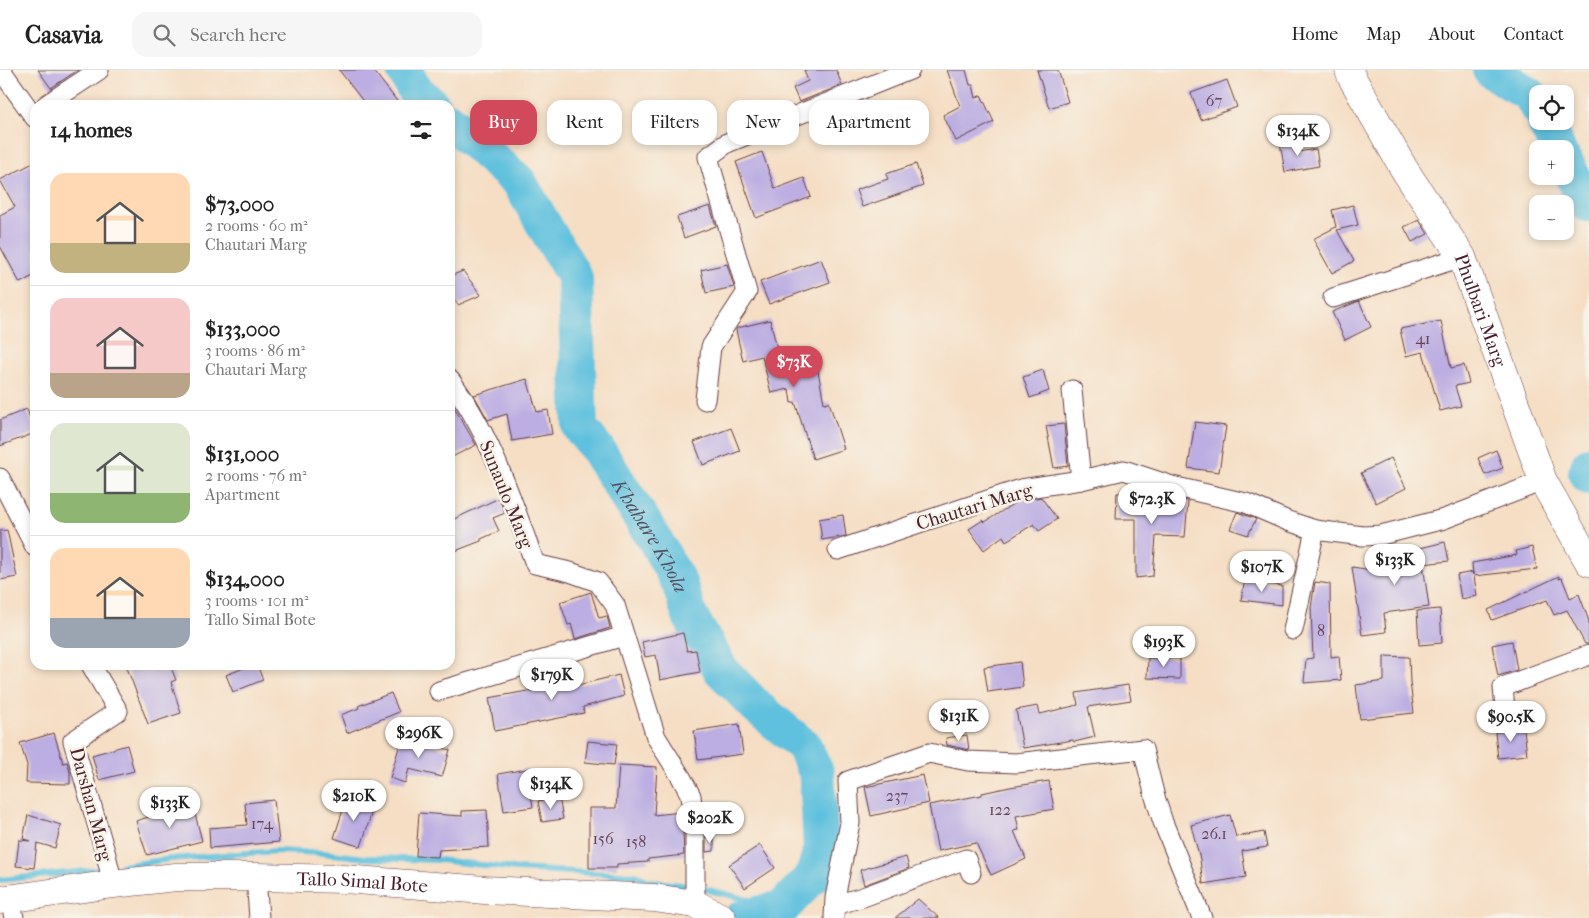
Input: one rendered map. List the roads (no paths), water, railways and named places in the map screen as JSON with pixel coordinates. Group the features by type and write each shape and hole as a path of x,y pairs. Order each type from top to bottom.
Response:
{"main road":[{"name":"Phulbari Marg","path":"1349,70 1404,169 1462,257 1543,481 1589,562"},
{"name":"Tallo Simal Bote","path":"8,906 113,884 176,878 256,877 344,879 486,890 654,898 710,912"}],"street":[{"path":"1,70 30,105"},
{"path":"56,100 99,70"},
{"path":"705,400 711,347 747,292 708,157 727,143 910,70"},
{"path":"1333,298 1462,257"},
{"name":"Sunaulo Marg","path":"455,387 480,428 513,503 535,564 570,572 598,582 615,605 656,737 691,796 695,830 710,912"},
{"path":"1072,390 1081,480"},
{"name":"Chautari Marg","path":"838,550 1021,489 1081,480 1124,470 1172,486 1246,503 1288,522 1315,530 1363,536 1381,535 1444,519 1543,481"},
{"path":"0,478 30,537"},
{"path":"1293,630 1315,530"},
{"path":"439,691 624,636"},
{"path":"1506,720 1503,687 1589,655"},
{"name":"Darshan Marg","path":"94,670 118,711 72,742 113,884"},
{"path":"834,911 850,823 848,781 929,753 968,761 1016,764 1143,749 1155,797 1202,918"},
{"path":"834,911 863,897 966,859 971,873"},
{"path":"256,877 259,918"}],"waterway":[{"name":"Khahare Khola","path":"404,70 414,89 426,100"},
{"name":"Khahare Khola","path":"1490,70 1529,94"},
{"name":"Khahare Khola","path":"455,125 519,182 575,278 580,428 597,449 655,540 679,583 690,616 721,670 757,707 804,746 817,774 821,849 813,876 782,908 742,918"},
{"name":"Khahare Khola","path":"1548,130 1554,140"},
{"name":"Khahare Khola","path":"1574,179 1587,204 1589,204"},
{"name":"Khahare Khola","path":"1589,465 1586,473 1589,477"},
{"path":"121,866 170,859 277,851 323,853 366,858 439,860 516,869 635,875 649,881 689,886"},
{"path":"0,880 105,869"},
{"path":"705,889 782,908"}]}
